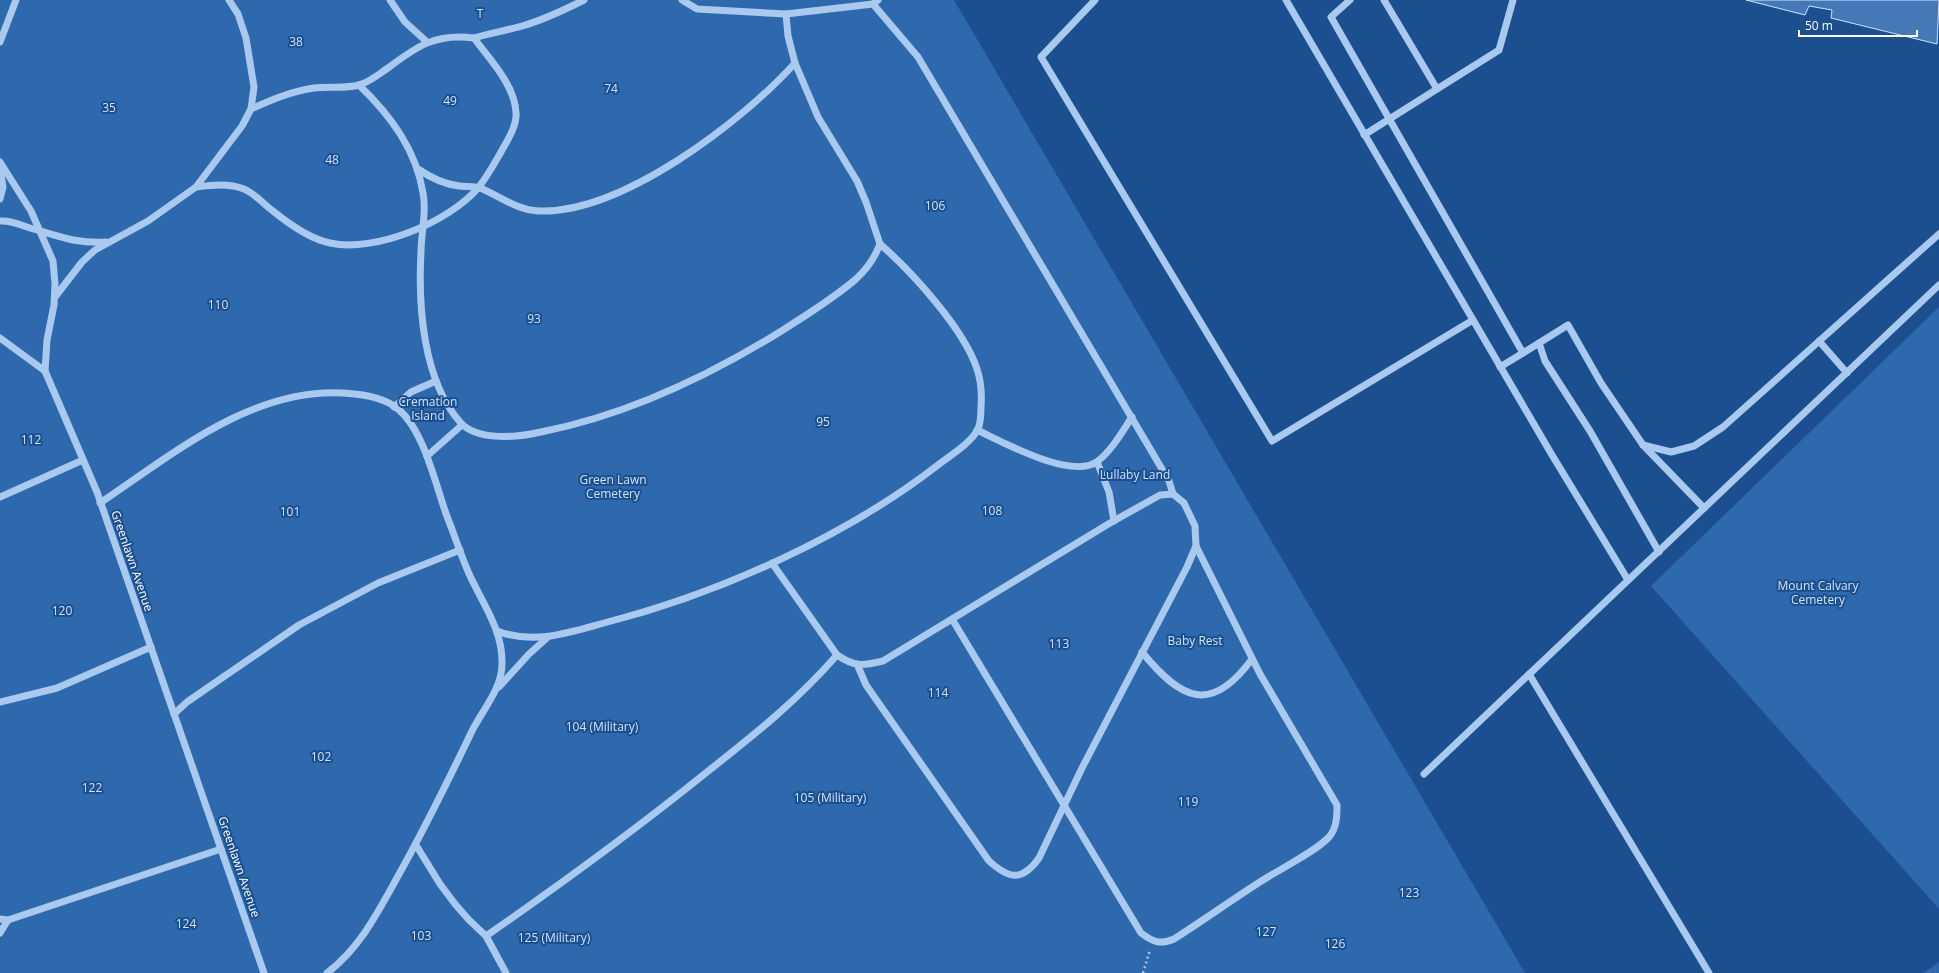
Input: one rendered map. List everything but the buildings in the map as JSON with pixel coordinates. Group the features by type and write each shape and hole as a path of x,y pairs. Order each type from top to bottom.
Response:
{"street":[{"path":"0,42 16,0"},
{"path":"55,297 82,262 95,250 148,221 196,187 242,126 251,109 254,86 246,38 238,14 231,3 240,0"},
{"path":"390,0 405,22 427,42"},
{"path":"251,109 279,97 309,89 359,85 374,78 410,51 427,42 457,36 474,38 535,22 584,0"},
{"path":"682,0 697,9 786,14 875,2 918,57 1132,417 1169,481 1173,494 1184,503 1195,526 1196,546 1252,659 1337,805 1335,828 1330,836 1317,846 1246,890 1174,939 1164,943 1152,942 1141,933 1064,806 1035,754 952,619"},
{"path":"1095,0 1041,57 1272,441 1473,320"},
{"path":"1286,0 1500,367 1628,580"},
{"path":"1350,0 1331,17 1523,353"},
{"path":"1384,0 1437,89"},
{"path":"1364,135 1499,50 1513,0"},
{"path":"496,631 521,638 548,637 641,614 679,601 772,563 844,527 893,497 954,452 978,430 981,418 982,394 977,370 968,349 951,324 913,275 880,244 866,202 856,181 818,117 795,63 788,36 786,14"},
{"path":"196,187 214,184 244,189 255,195 272,211 294,226 312,236 330,243 351,244 376,241 397,237 423,227 464,202 479,188 512,130 516,114 514,97 496,67 474,38"},
{"path":"418,169 430,178 443,183 479,188 519,208 537,211 558,211 583,205 609,196 675,162 739,117 795,63"},
{"path":"359,85 382,108 394,125 410,149 418,169 424,195 420,264 422,300 425,335 431,372 446,404 462,425 482,434 509,437 577,425 617,412 662,394 753,349 836,295 858,278 870,263 880,244"},
{"name":"Greenlawn Avenue","path":"0,162 21,194 40,230 53,261 56,284 55,297 46,340 45,371 100,503 264,973"},
{"path":"0,168 3,187 0,198"},
{"path":"0,220 80,242 108,242"},
{"path":"1643,445 1671,452 1694,446 1723,427 1939,234"},
{"path":"1424,774 1939,285"},
{"path":"1500,367 1568,325 1601,383 1643,445 1704,508"},
{"path":"0,338 45,371"},
{"path":"1819,340 1847,373"},
{"path":"1539,343 1545,361 1590,431 1659,552"},
{"path":"394,407 411,392 436,381"},
{"path":"100,503 213,429 271,403 295,396 325,392 357,394 383,400 400,410 413,429 427,456 442,504 501,646 502,665 497,689"},
{"path":"978,430 1033,456 1057,465 1072,467 1086,466 1097,462 1107,452 1132,417"},
{"path":"427,456 462,425"},
{"path":"0,497 83,460"},
{"path":"1097,462 1109,492 1114,520"},
{"path":"772,563 837,655 850,664 865,665 883,661 1114,520 1160,495 1173,494"},
{"path":"857,664 866,685 989,861 1003,874 1017,875 1030,871 1039,858 1142,652 1187,567 1196,546"},
{"path":"174,714 193,698 299,625 378,583 460,550"},
{"path":"327,973 342,961 360,941 416,845 480,715 497,689 529,654 548,637"},
{"path":"0,702 57,688 151,648"},
{"path":"1142,652 1154,668 1179,688 1197,696 1212,694 1227,685 1241,674 1252,659"},
{"path":"486,936 592,861 678,795 782,711 812,684 837,655"},
{"path":"1529,674 1709,973"},
{"path":"416,845 444,889 469,920 486,936 506,973"},
{"path":"0,919 8,920 221,849"},
{"path":"0,933 8,920"}],"path":[{"path":"1143,973 1152,942"}],"green space":[{"name":"Green Lawn Cemetery","path":"0,0 954,0 1525,973 0,973"},
{"name":"Mount Calvary Cemetery","path":"1939,307 1939,909 1651,586"},
{"path":"1939,962 1939,973 1923,973"}],"park label":[{"name":"T","path":"480,14"},
{"name":"38","path":"296,42"},
{"name":"74","path":"611,89"},
{"name":"49","path":"450,101"},
{"name":"35","path":"109,108"},
{"name":"48","path":"332,160"},
{"name":"106","path":"935,206"},
{"name":"110","path":"218,305"},
{"name":"93","path":"534,319"},
{"name":"Cremation Island","path":"428,409"},
{"name":"95","path":"823,422"},
{"name":"112","path":"31,440"},
{"name":"Lullaby Land","path":"1135,475"},
{"name":"108","path":"992,511"},
{"name":"101","path":"290,512"},
{"name":"120","path":"62,611"},
{"name":"Baby Rest","path":"1195,641"},
{"name":"113","path":"1059,644"},
{"name":"114","path":"938,693"},
{"name":"104 (Military)","path":"602,727"},
{"name":"102","path":"321,757"},
{"name":"122","path":"92,788"},
{"name":"105 (Military)","path":"830,798"},
{"name":"119","path":"1188,802"},
{"name":"123","path":"1409,893"},
{"name":"124","path":"186,924"},
{"name":"127","path":"1266,932"},
{"name":"103","path":"421,936"},
{"name":"125 (Military)","path":"554,938"},
{"name":"126","path":"1335,944"}]}
